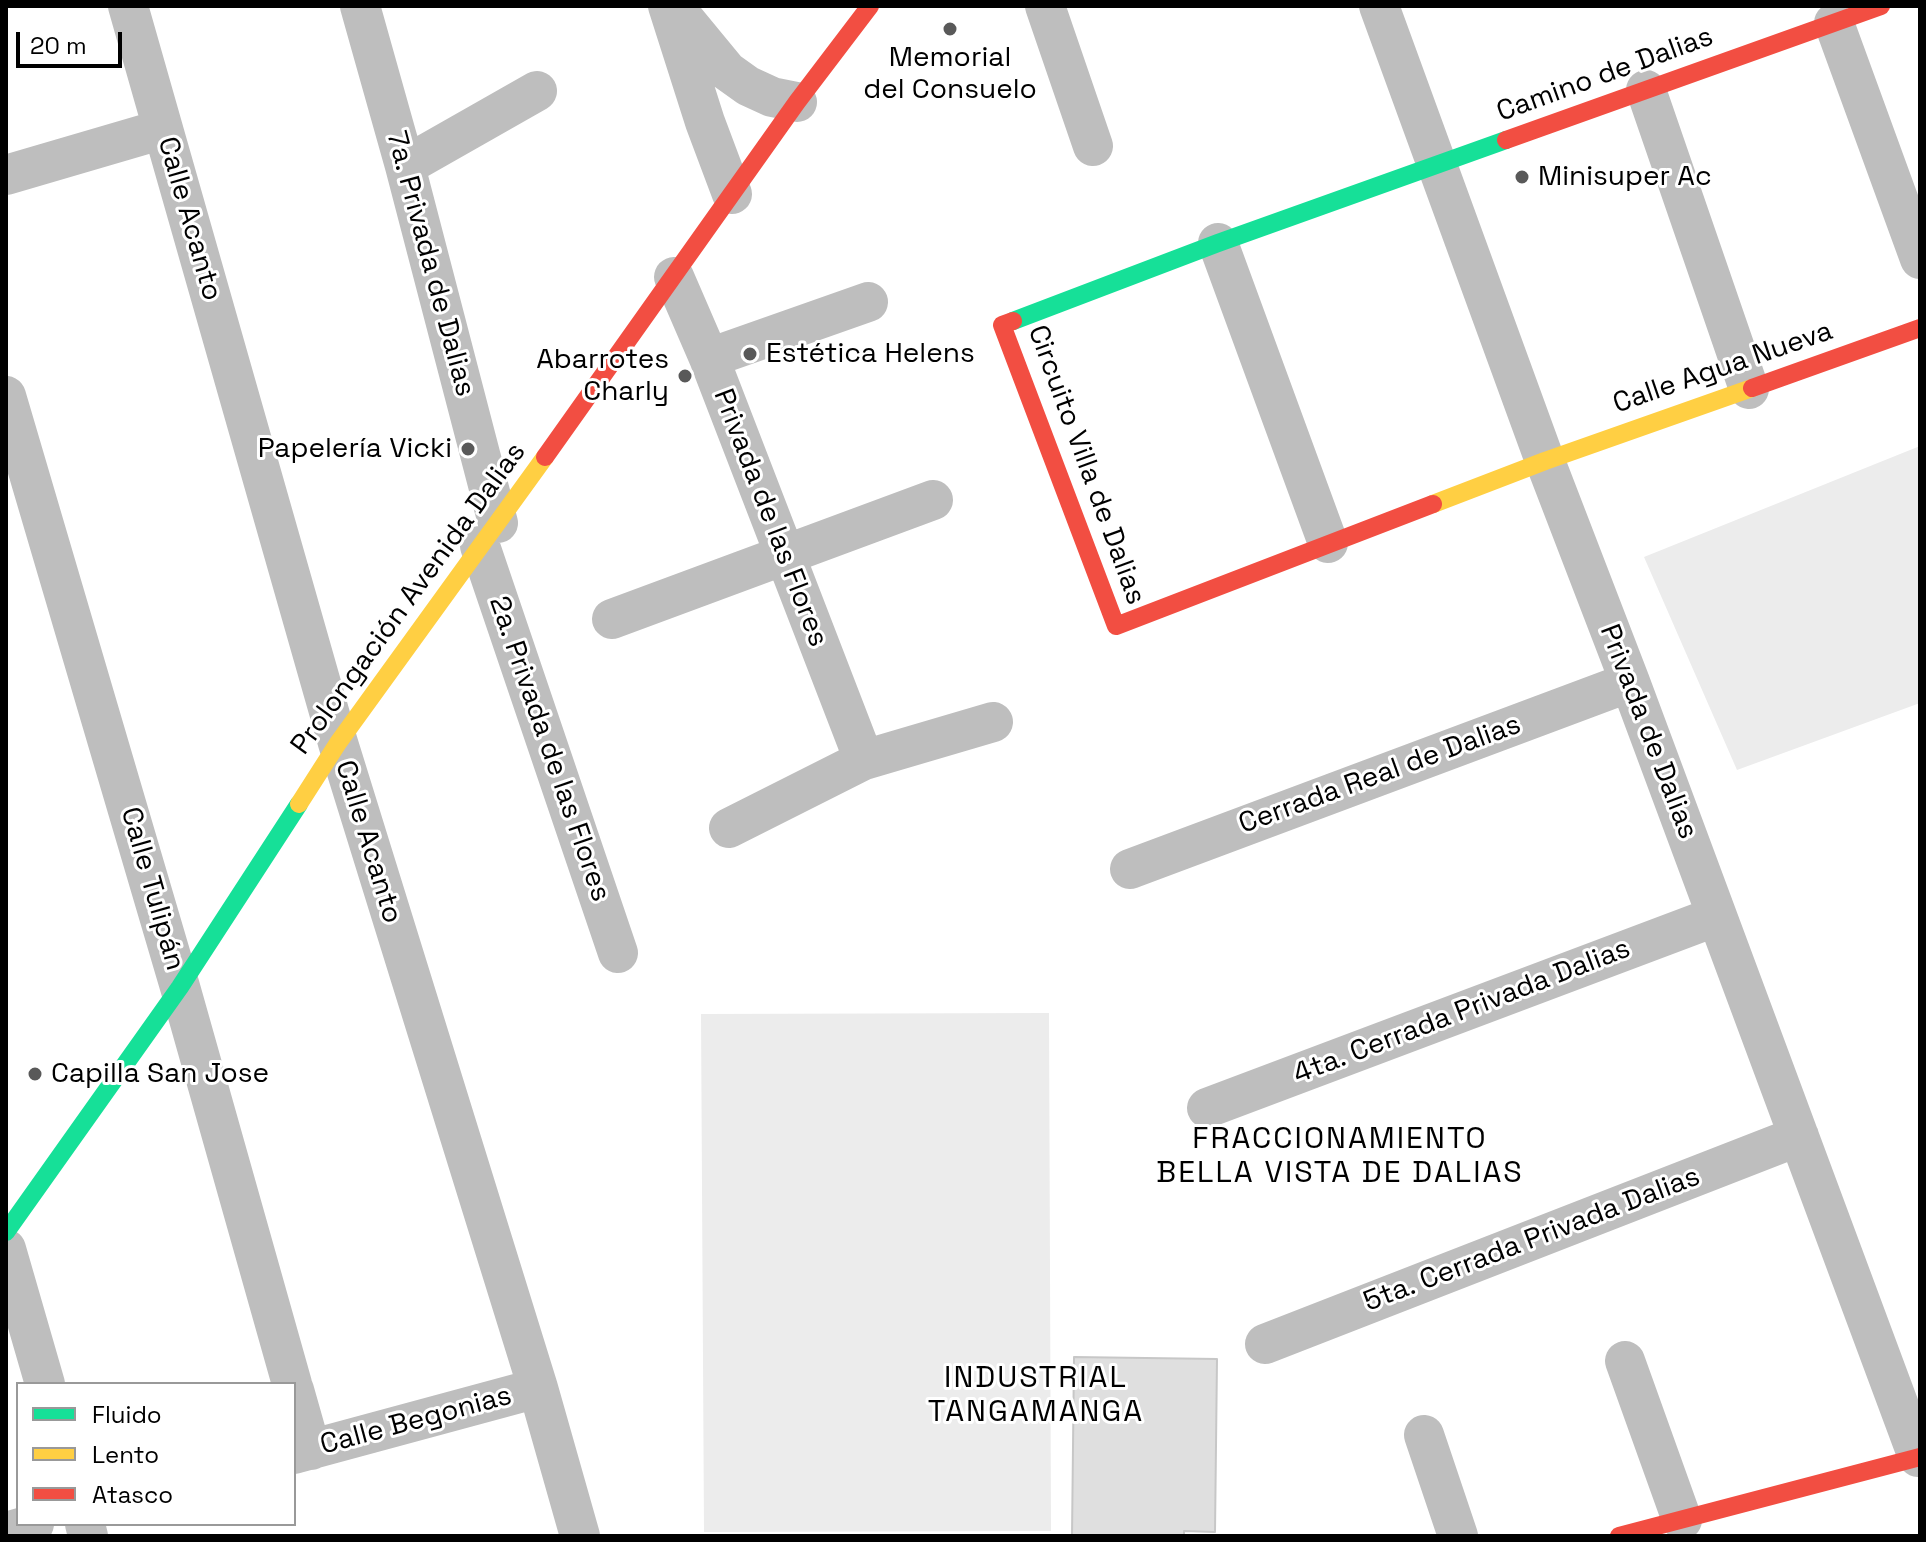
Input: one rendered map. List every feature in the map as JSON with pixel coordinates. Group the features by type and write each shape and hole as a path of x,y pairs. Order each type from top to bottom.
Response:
{"street":[{"name":"Calle Acanto","path":"128,6 338,743 538,1388 580,1536"},
{"name":"7a. Privada de Dalias","path":"360,6 405,166 489,534"},
{"path":"668,6 732,194"},
{"path":"674,6 727,71 748,86 772,97 797,102"},
{"name":"Prolongación Avenida Dalias","path":"6,1232 180,987 338,743 797,102 870,6"},
{"path":"1045,6 1093,146"},
{"name":"Privada de Dalias","path":"1379,6 1545,461 1919,1457"},
{"name":"Camino de Dalias","path":"1437,164 1881,6"},
{"path":"1834,23 1920,259"},
{"path":"1646,90 1749,389"},
{"path":"405,166 537,91"},
{"path":"6,175 163,129"},
{"name":"Circuito Villa de Dalias","path":"1437,164 1002,325 1116,626 1545,461"},
{"path":"1218,243 1328,543"},
{"name":"Privada de las Flores","path":"674,277 709,358 864,760"},
{"path":"709,358 868,302"},
{"name":"Calle Agua Nueva","path":"1545,461 1920,328"},
{"name":"Calle Tulipán","path":"6,396 180,987 291,1382"},
{"path":"612,619 933,500"},
{"name":"2a. Privada de las Flores","path":"489,534 618,953"},
{"name":"Cerrada Real de Dalias","path":"1130,869 1630,682"},
{"path":"729,828 864,760 993,722"},
{"name":"4ta. Cerrada Privada Dalias","path":"1207,1108 1717,916"},
{"name":"5ta. Cerrada Privada Dalias","path":"1265,1344 1799,1136"},
{"path":"6,1249 44,1382"},
{"path":"1625,1361 1682,1520"},
{"name":"Calle Begonias","path":"302,1452 538,1388"},
{"path":"296,1406 302,1452"},
{"path":"1424,1435 1458,1536"},
{"path":"1625,1535 1919,1457"},
{"path":"6,1532 27,1526"}],"shaded area":[{"path":"1920,446 1920,703 1737,770 1644,557"},
{"path":"1049,1013 1051,1531 704,1532 701,1014"}],"building":[{"path":"1074,1357 1217,1359 1215,1532 1184,1531 1184,1536 1072,1536"}],"traffic: fast":[{"path":"1013,321 1218,243 1506,140"},
{"path":"6,1232 180,987 299,804"}],"traffic: slow":[{"path":"1433,504 1752,388"},
{"path":"299,804 338,743 545,457"}],"traffic: jam":[{"path":"545,457 797,102 870,6"},
{"path":"1506,140 1881,6"},
{"path":"1013,321 1002,325 1116,626 1433,504"},
{"path":"1752,388 1920,328"},
{"path":"1619,1536 1920,1457"}],"place":[{"name":"Memorial del Consuelo","path":"950,29"},
{"name":"Minisuper Ac","path":"1522,177"},
{"name":"Estética Helens","path":"750,354"},
{"name":"Abarrotes Charly","path":"685,376"},
{"name":"Papelería Vicki","path":"468,449"},
{"name":"Capilla San Jose","path":"35,1074"}],"district":[{"name":"FRACCIONAMIENTO BELLA VISTA DE DALIAS","path":"1340,1157"},
{"name":"INDUSTRIAL TANGAMANGA","path":"1036,1396"}]}
